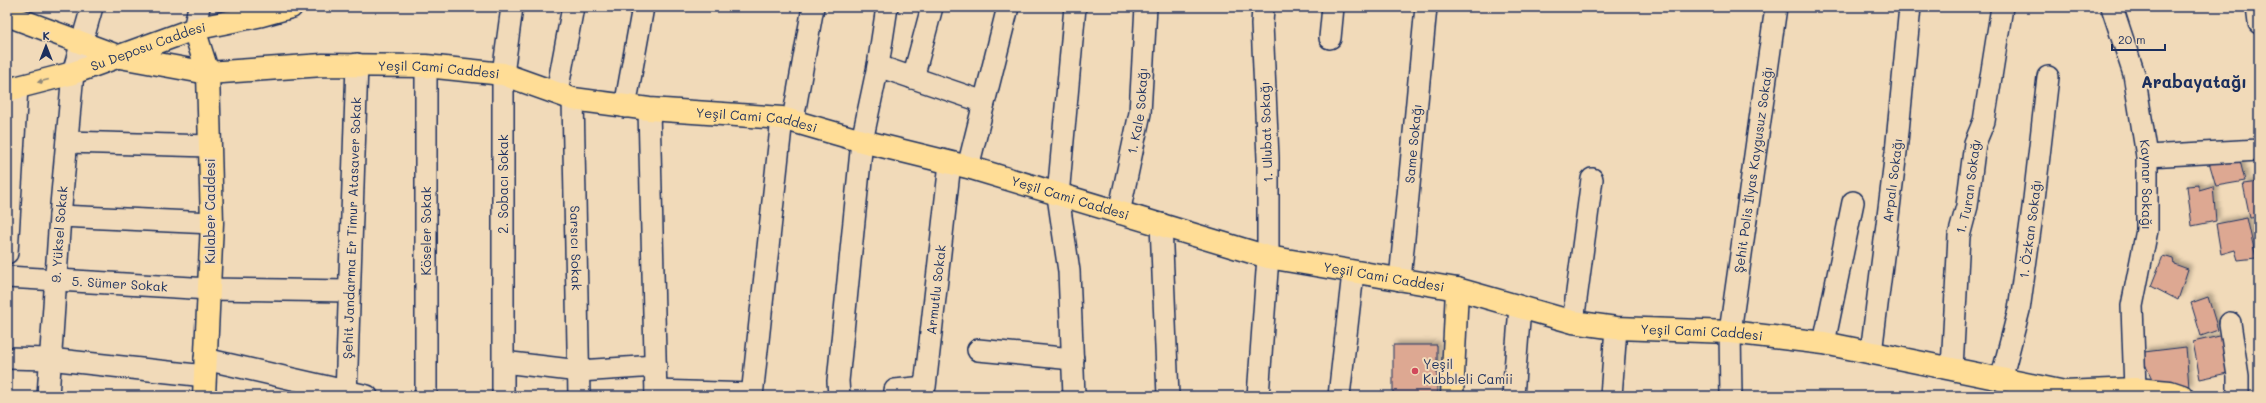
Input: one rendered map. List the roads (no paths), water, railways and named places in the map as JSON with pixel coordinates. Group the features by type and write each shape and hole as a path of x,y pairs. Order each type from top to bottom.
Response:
{"main road":[{"name":"Su Deposu Caddesi","path":"12,88 73,73 194,29 263,11 291,7"},
{"name":"Yeşil Cami Caddesi","path":"7,15 120,57 208,73 323,65 357,64 426,66 502,74 565,96 625,106 787,119 862,141 959,165 1058,196 1119,212 1268,257 1457,289 1573,322 1616,328 1730,332 1824,343 1952,368 2011,386 2065,392 2135,389 2170,392 2182,396"},
{"name":"Kulaber Caddesi","path":"194,29 208,73 212,223 205,377"},
{"path":"1452,396 1457,289"}],"street":[{"name":"9. Yüksel Sokak","path":"48,396 49,360 60,216 73,73 92,7"},
{"path":"194,29 199,7"},
{"name":"2. Sobacı Sokak","path":"503,396 502,74 512,7"},
{"name":"Sarsıcı Sokak","path":"572,7 565,96 579,396"},
{"path":"625,106 643,7"},
{"path":"649,109 656,394 752,395 787,119 813,7"},
{"path":"839,396 838,382 862,141 878,66 887,7"},
{"path":"913,78 932,7"},
{"path":"959,165 984,102 1008,7"},
{"path":"1074,396 1069,271 1058,196 1075,7"},
{"name":"1. Kale Sokağı","path":"1119,212 1140,113 1146,7"},
{"name":"1. Ulubat Sokağı","path":"1258,396 1268,257 1268,158 1262,24 1263,7"},
{"path":"1330,38 1333,7"},
{"name":"Same Sokağı","path":"1400,280 1426,7"},
{"name":"Şehit Polis İlyas Kaygusuz Sokağı","path":"1731,396 1730,332 1776,7"},
{"name":"Arpalı Sokağı","path":"1871,353 1896,152 1910,7"},
{"name":"1. Turan Sokağı","path":"1952,368 1959,236 1967,206 1975,143 1984,121 2002,7"},
{"name":"Kaynar Sokağı","path":"2112,7 2134,74 2147,156 2147,230 2132,306 2135,389"},
{"path":"2256,7 2259,23"},
{"name":"Şehit Jandarma Er Timur Atasaver Sokak","path":"346,394 357,64"},
{"name":"Köseler Sokak","path":"426,66 426,396"},
{"path":"878,66 984,102"},
{"name":"1. Özkan Sokağı","path":"2011,386 2048,77"},
{"path":"7,253 12,88"},
{"path":"67,142 209,146"},
{"path":"2147,156 2259,150"},
{"name":"Armutlu Sokak","path":"895,393 925,387 959,165"},
{"path":"1573,322 1592,179"},
{"path":"1824,343 1853,202"},
{"path":"60,216 212,223"},
{"path":"1160,224 1168,396"},
{"path":"1339,396 1353,272"},
{"name":"5. Sümer Sokak","path":"7,277 209,289 349,291"},
{"path":"1513,396 1520,307"},
{"path":"2230,323 2238,376 2238,396"},
{"path":"1611,396 1616,328"},
{"path":"978,350 1073,359"},
{"path":"7,358 49,360 367,396"},
{"path":"503,362 579,371 656,366"}],"place":[{"name":"Yeşil Kubbleli Camii","path":"1415,371"}],"district":[{"name":"Arabayatağı","path":"2194,82"}]}
